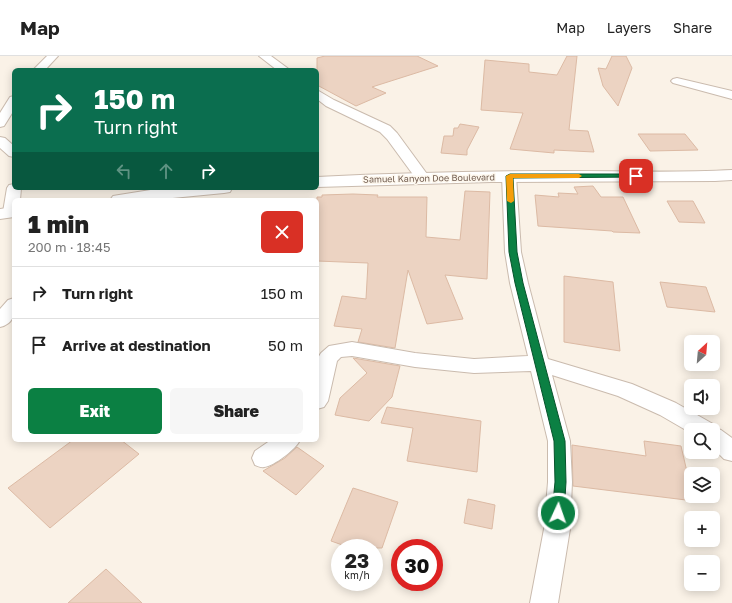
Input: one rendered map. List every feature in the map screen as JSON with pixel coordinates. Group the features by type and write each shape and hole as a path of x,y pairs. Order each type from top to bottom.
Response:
{"street":[{"path":"41,68 53,56"},
{"path":"264,56 281,68"},
{"path":"677,81 732,95"},
{"path":"319,95 330,103 385,130 392,136 422,178"},
{"path":"0,123 12,103"},
{"path":"0,141 12,151"},
{"name":"Samuel Kanyon Doe Boulevard","path":"319,182 510,176 703,177 732,175"},
{"path":"510,176 513,252 538,363 560,448 560,482 557,529 544,603"},
{"path":"8,213 14,190"},
{"path":"132,198 170,192 197,190"},
{"path":"0,321 12,306"},
{"path":"319,393 328,358 336,351 352,348 415,360 474,366 538,363 624,390 668,409 693,423"},
{"path":"720,441 732,452"},
{"path":"263,458 286,442"}],"building":[{"path":"325,56 417,56 438,66 372,87 386,93 356,106 319,86 319,68 317,68 317,58"},
{"path":"567,56 577,56 569,130 588,131 594,152 554,150 554,153 510,149 523,113 481,110 485,60 529,64 529,72 557,75"},
{"path":"612,56 626,56 632,68 618,106 603,86 598,68 606,69"},
{"path":"460,124 479,127 467,150 467,155 441,153 444,136 453,136 454,128 458,128"},
{"path":"638,134 685,134 698,150 650,151"},
{"path":"593,186 601,197 623,197 640,233 538,226 535,195 559,197 558,193 578,194 574,187"},
{"path":"465,191 490,192 487,279 445,275 463,319 427,324 408,270 395,348 358,342 362,329 334,326 342,296 366,299 368,263 319,261 319,198 317,197 322,197 322,195 353,194 378,195 377,197 427,197 426,237 460,240"},
{"path":"667,201 693,201 705,223 679,222"},
{"path":"564,276 613,282 620,351 564,342"},
{"path":"660,282 706,287 715,312 667,307"},
{"path":"353,358 400,366 392,397 369,421 335,415 340,398 367,373"},
{"path":"387,407 481,421 477,472 407,461 413,428 381,423"},
{"path":"644,441 681,446 686,467 684,467 684,500 573,486 572,445 646,456"},
{"path":"70,442 124,442 139,454 50,528 8,488"},
{"path":"297,447 324,466 296,495 263,471 285,458"},
{"path":"353,488 398,502 383,545 383,539 332,539"},
{"path":"468,499 495,505 492,529 464,523"},
{"path":"106,569 142,603 68,603"}],"slow traffic":[{"path":"511,201 510,176 579,176"}],"route":[{"path":"558,513 560,482 559,441 538,363 513,252 510,176 636,176"}]}
